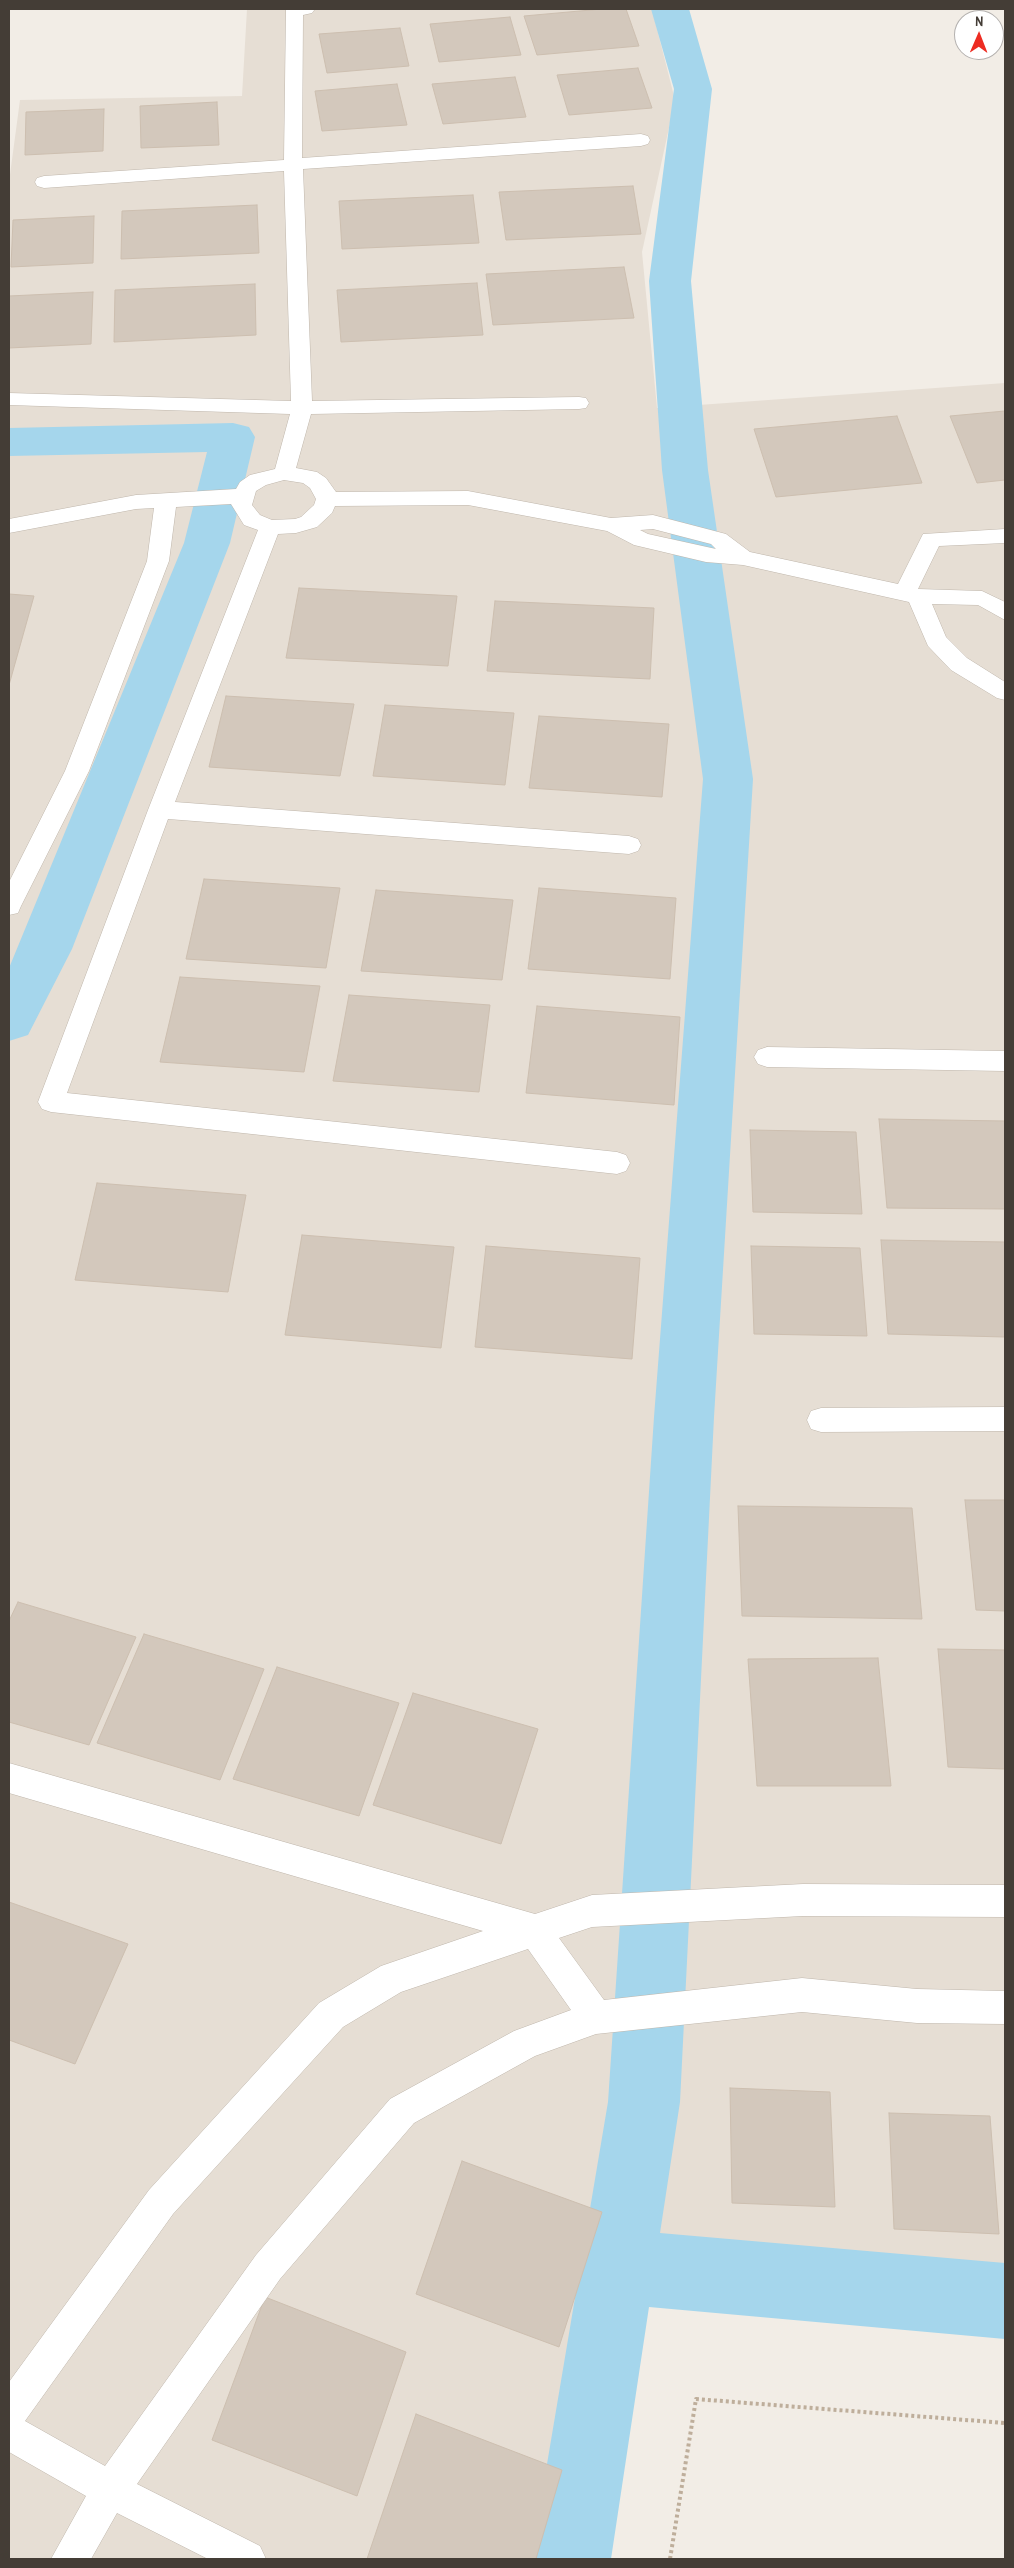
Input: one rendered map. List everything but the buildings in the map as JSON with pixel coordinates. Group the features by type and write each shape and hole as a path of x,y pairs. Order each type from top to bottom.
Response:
{"street":[{"path":"284,473 302,408 292,166 294,10 306,9"},
{"path":"44,182 641,140"},
{"path":"9,399 302,408 579,403"},
{"path":"284,473 297,474 314,480 324,491 326,499 324,508 309,522 283,528 260,524 246,514 241,506 242,496 248,487 258,480 284,473"},
{"path":"9,526 136,502 242,496"},
{"path":"326,499 468,498 611,525 642,540 706,555 743,558 912,595 982,598 1005,612"},
{"path":"9,906 77,771 155,571 158,562 166,500"},
{"path":"270,527 160,810 51,1102 617,1163"},
{"path":"1005,536 931,539 912,595 936,641 959,664 1005,692"},
{"path":"160,810 629,845"},
{"path":"767,1057 1005,1061"},
{"path":"821,1420 1005,1420"},
{"path":"9,1778 534,1930 596,2016"},
{"path":"9,2412 161,2202 332,2015 393,1978 592,1911 803,1900 946,1898 1005,1901"},
{"path":"70,2559 110,2490 268,2267 402,2111 526,2043 596,2016 802,1996 917,2006 1005,2008"},
{"path":"9,2432 110,2490 247,2559"}],"path":[{"path":"670,2559 696,2399 1005,2423"}],"shaded area":[{"path":"247,9 652,9 675,100 642,252 657,408 1005,383 1005,2272 623,2240 576,2559 9,2559 9,182 20,100 242,96"}],"waterway":[{"path":"571,2559 644,2102 684,1417 728,779 685,470 670,281 693,89 670,9"},
{"path":"9,442 233,437 207,543 45,949 9,1020"},
{"path":"618,2267 1005,2301"}]}
